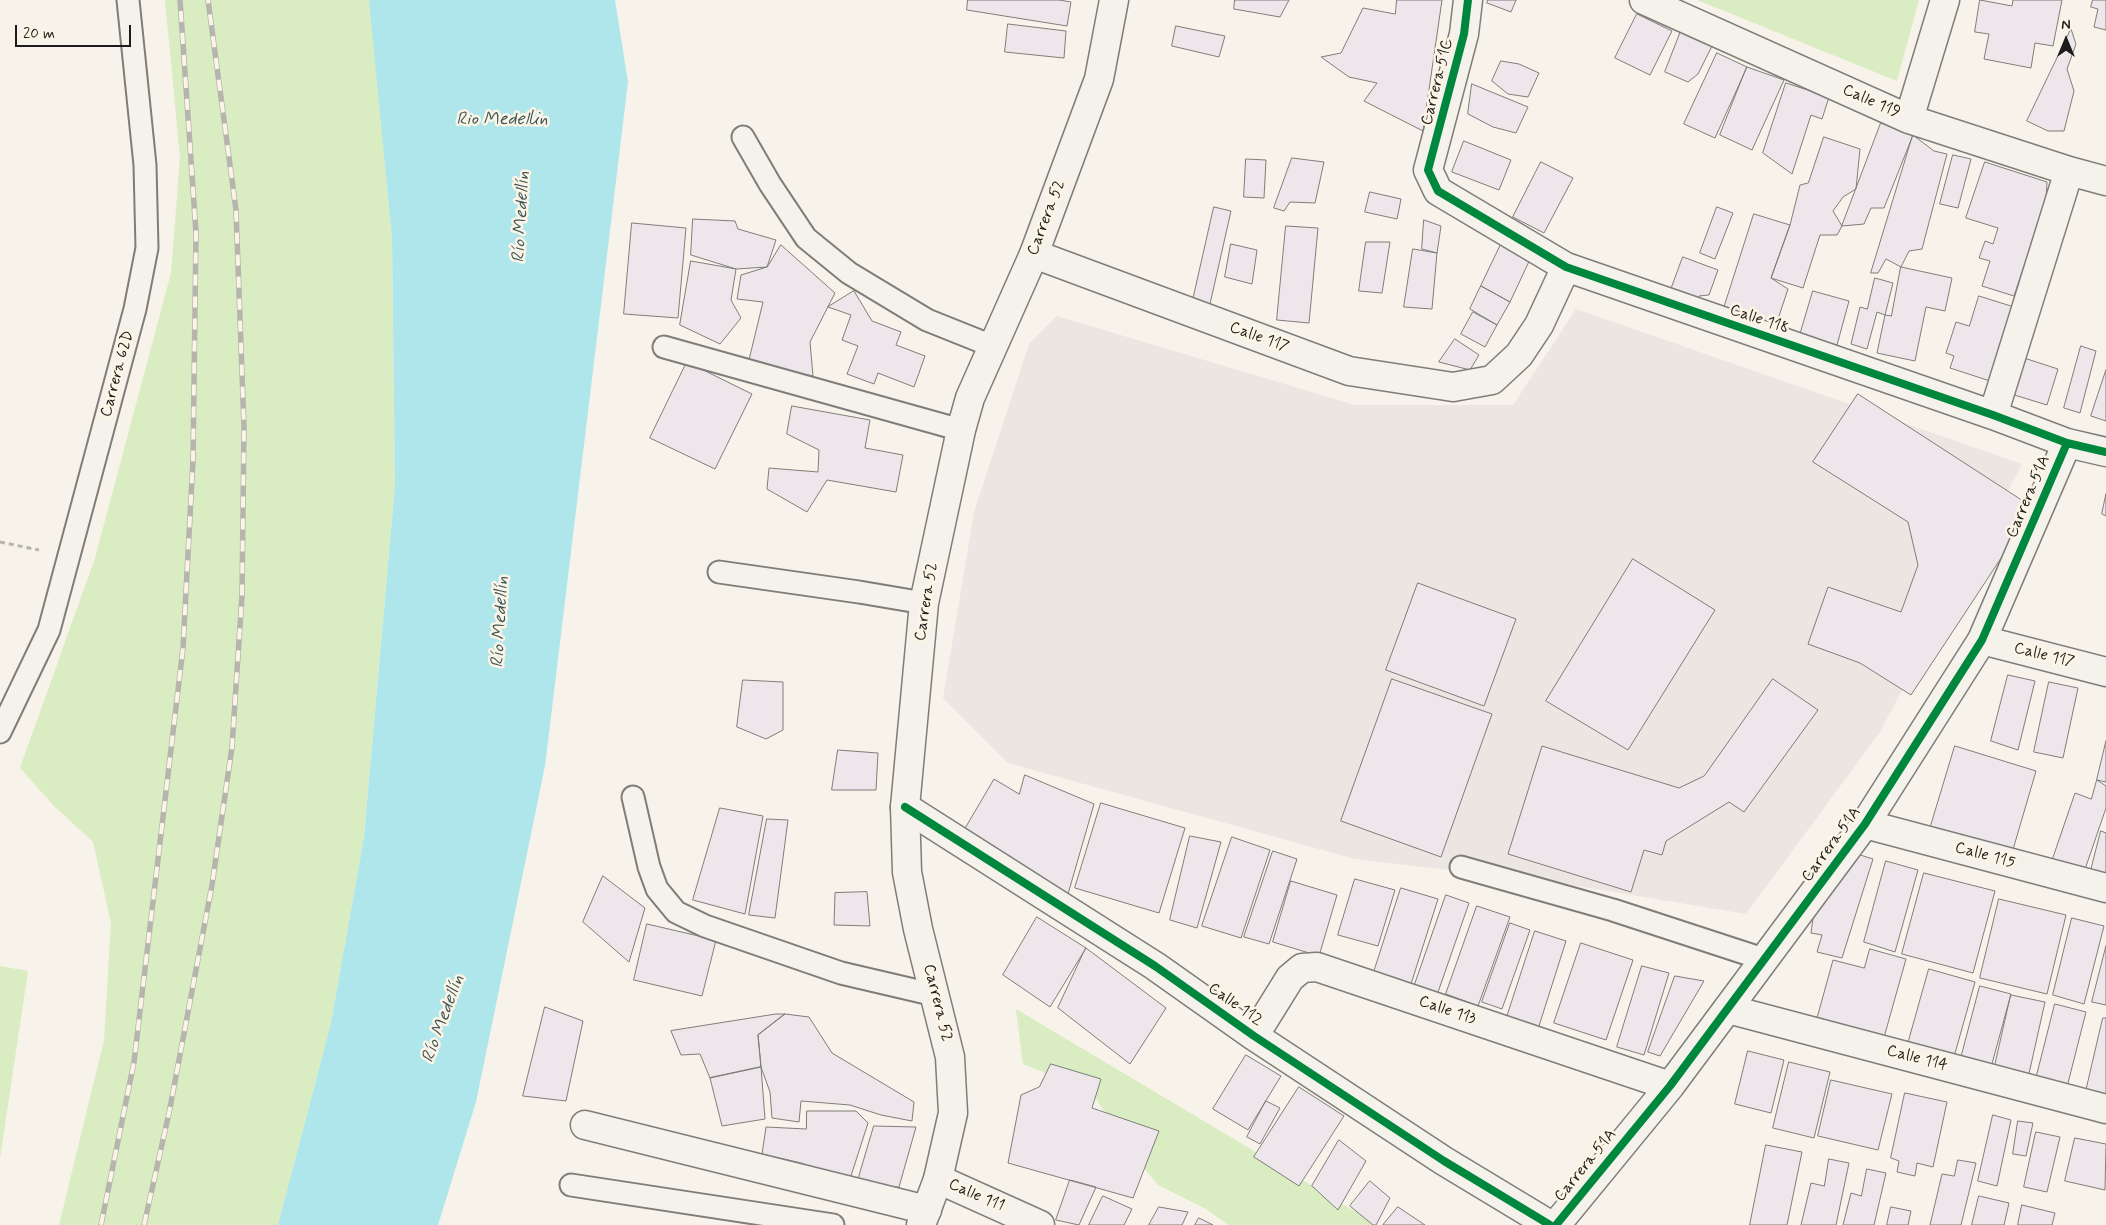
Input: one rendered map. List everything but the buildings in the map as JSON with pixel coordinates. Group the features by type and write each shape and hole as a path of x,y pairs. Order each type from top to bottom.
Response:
{"street":[{"name":"Carrera 52","path":"924,1217 938,1179 953,1112 950,1057 918,930 906,872 905,807 924,603 961,430 970,398 1034,254 1099,79 1114,0"},
{"name":"Carrera 51C","path":"1428,170 1464,34 1468,0"},
{"name":"Calle 119","path":"1644,0 1909,119 2069,171 2106,181"},
{"path":"1909,119 1946,0"},
{"name":"Calle 118","path":"1428,170 1438,191 1566,268 1993,415 2067,443 2106,452"},
{"path":"1993,415 2069,171"},
{"name":"Calle 117","path":"1034,254 1349,371 1454,387 1492,380 1519,355 1539,325 1566,268"},
{"name":"Carrera 51A","path":"1556,1225 1670,1086 1766,960 1865,824 1982,640 2067,443"},
{"name":"Calle 117","path":"1982,640 2106,672"},
{"name":"Calle 112","path":"905,807 1155,966 1254,1036 1444,1161 1550,1225"},
{"name":"Calle 115","path":"1865,824 2106,888"},
{"name":"Calle 113","path":"1254,1036 1290,978 1302,968 1317,968 1670,1086"},
{"name":"Calle 114","path":"1728,1009 2106,1109"},
{"path":"585,1125 924,1217"},
{"name":"Calle 111","path":"938,1179 1040,1225"}],"lane":[{"name":"Carrera 62D","path":"0,732 49,630 135,309 147,248 145,165 128,0"},
{"path":"743,137 770,184 806,238 848,273 927,320 992,346"},
{"path":"664,347 961,430"},
{"path":"719,572 924,603"},
{"path":"633,797 654,882 657,890 676,912 705,926 841,973 935,995"},
{"path":"1461,867 1613,910 1766,960"},
{"path":"570,1185 833,1225"}],"path":[{"path":"0,542 69,556"}],"shaded area":[{"path":"1576,309 2022,464 1880,732 1746,914 1559,883 1355,859 1008,763 943,698 974,512 1029,344 1057,316 1355,405 1513,405"}],"green space":[{"path":"165,0 369,0 371,8 392,238 395,485 364,837 331,1023 278,1225 59,1225 104,1040 111,923 93,842 54,806 20,768 95,558 171,273 180,157"},
{"path":"1697,0 1919,0 1897,81"},
{"path":"0,966 28,971 0,1158"},
{"path":"1016,1009 1378,1225 1228,1225 1206,1209 1158,1185 1126,1147 1092,1092 1023,1064"}],"water":[{"name":"Rio Medellin","path":"369,0 615,0 628,82 545,766 476,1102 438,1225 278,1225 331,1023 364,837 395,485 392,238"}],"railway":[{"path":"101,1225 134,1062 183,648 193,460 196,233 180,0"},
{"path":"144,1225 169,1113 212,885 232,747 242,596 244,427 236,210 208,0"}],"cycle path":[{"path":"1468,0 1464,34 1428,170 1438,191 1566,267 1993,415 2067,443 2106,452"},
{"path":"1556,1225 1670,1086 1865,824 1982,640 2067,443"},
{"path":"905,807 1155,966 1254,1036 1444,1161 1550,1225"}],"water label":[{"name":"Río Medellín","path":"522,217"},
{"name":"Río Medellín","path":"501,622"},
{"name":"Río Medellín","path":"444,1019"}]}
